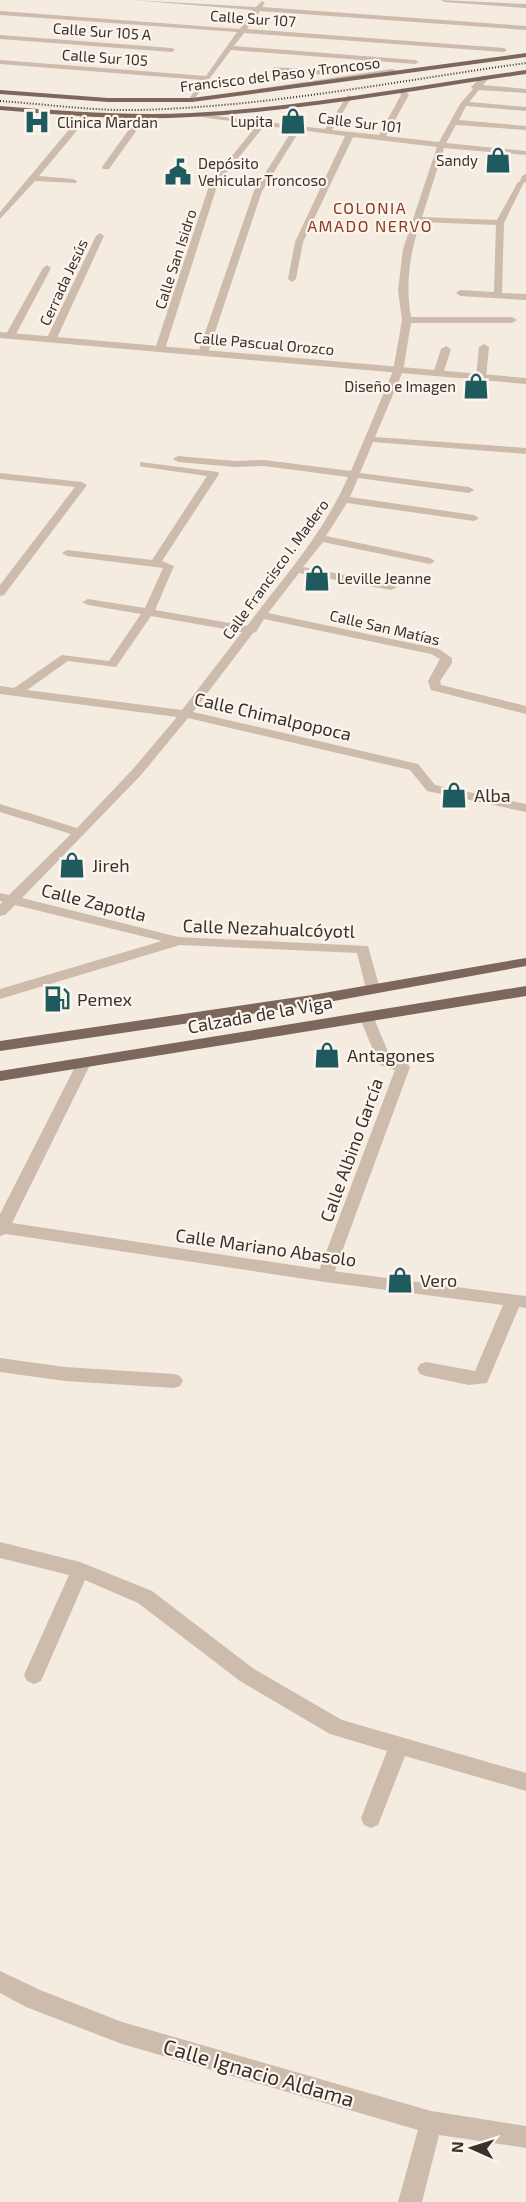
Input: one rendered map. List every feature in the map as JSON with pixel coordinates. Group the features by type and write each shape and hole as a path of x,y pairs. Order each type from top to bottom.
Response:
{"main road":[{"name":"Francisco del Paso y Troncoso","path":"0,92 108,100 192,100 399,73 504,54 526,55"},
{"name":"Francisco del Paso y Troncoso","path":"1,109 86,115 191,115 293,105 526,72"},
{"name":"Calzada de la Viga","path":"0,1046 312,1000 526,962"},
{"name":"Calzada de la Viga","path":"0,1076 526,991"},
{"path":"312,1000 320,1023"}],"street":[{"path":"135,0 523,26"},
{"path":"192,100 259,9 263,0"},
{"path":"444,0 526,6"},
{"name":"Calle Sur 107","path":"0,13 365,40 504,54"},
{"path":"375,25 380,17"},
{"path":"515,35 523,26"},
{"path":"344,76 370,32"},
{"name":"Calle Sur 105 A","path":"0,37 172,50 165,58"},
{"path":"504,54 510,43"},
{"path":"229,48 415,62"},
{"path":"285,52 261,89 302,85 344,76 392,70 399,73"},
{"name":"Calle Sur 105","path":"0,62 207,78"},
{"name":"Calle Sur 105 A","path":"152,74 159,66"},
{"path":"274,69 344,76"},
{"name":"Calle Francisco I. Madero","path":"0,912 7,899 80,833 137,772 252,630 320,538 344,499 398,370 407,320 402,291 403,274 417,219 441,146 464,104 485,78"},
{"path":"476,87 526,91"},
{"path":"381,138 405,94 403,90"},
{"path":"327,131 348,97"},
{"path":"464,104 526,109"},
{"path":"0,217 86,115"},
{"name":"Calle Sur 101","path":"191,115 263,122 441,146 525,152"},
{"path":"106,167 143,116"},
{"name":"Calle San Isidro","path":"160,349 214,183 263,122"},
{"path":"453,122 526,128"},
{"path":"203,353 258,191 298,127"},
{"path":"292,279 299,242 350,134"},
{"path":"31,178 73,181"},
{"path":"498,294 500,223 524,179"},
{"path":"417,219 500,223"},
{"name":"Cerrada Jesús","path":"51,340 100,236"},
{"path":"5,336 48,268"},
{"path":"460,293 526,297"},
{"path":"407,320 512,320"},
{"name":"Calle Pascual Orozco","path":"5,336 526,381"},
{"path":"481,377 484,347"},
{"path":"438,374 446,348"},
{"path":"369,439 526,451"},
{"path":"178,459 235,464 264,463 469,490"},
{"path":"144,464 214,474 155,563"},
{"path":"0,476 82,485 0,593"},
{"path":"344,499 474,518"},
{"path":"320,538 429,561"},
{"path":"16,692 66,657 112,666 149,611 169,566 67,553"},
{"path":"296,569 391,587"},
{"path":"88,602 252,630"},
{"name":"Calle San Matías","path":"263,615 435,651 446,658 446,663 434,681 435,687 526,710"},
{"name":"Calle Chimalpopoca","path":"0,690 185,714 414,767 431,788 526,808"},
{"path":"0,808 80,833"},
{"name":"Calle Zapotla","path":"7,899 179,941"},
{"name":"Calle Nezahualcóyotl","path":"0,994 179,941 363,949 373,989"},
{"name":"Calle Albino García","path":"325,1276 403,1067 385,1062 366,1016"},
{"path":"1,1228 84,1063"},
{"name":"Calle Mariano Abasolo","path":"1,1228 325,1276 520,1301"},
{"path":"426,1369 469,1378 481,1378 486,1364 520,1301"},
{"path":"0,1365 65,1374 174,1381"},
{"path":"0,1550 80,1570 146,1597 247,1674 336,1728 526,1782"},
{"path":"34,1675 80,1570"},
{"path":"371,1818 399,1745"},
{"name":"Calle Ignacio Aldama","path":"0,1982 34,1999 122,2033 431,2122 526,2137"},
{"path":"410,2202 431,2122"}],"railway":[{"path":"0,101 103,109 186,108 283,99 526,63"}],"place":[{"name":"Lupita","path":"293,121"},
{"name":"Clinica Mardan","path":"37,122"},
{"name":"Sandy","path":"498,160"},
{"name":"Depósito Vehicular Troncoso","path":"178,172"},
{"name":"Diseño e Imagen","path":"476,386"},
{"name":"Leville Jeanne","path":"317,578"},
{"name":"Alba","path":"454,795"},
{"name":"Jireh","path":"72,865"},
{"name":"Pemex","path":"57,999"},
{"name":"Antagones","path":"327,1055"},
{"name":"Vero","path":"400,1280"}],"district":[{"name":"COLONIA AMADO NERVO","path":"370,216"}]}
